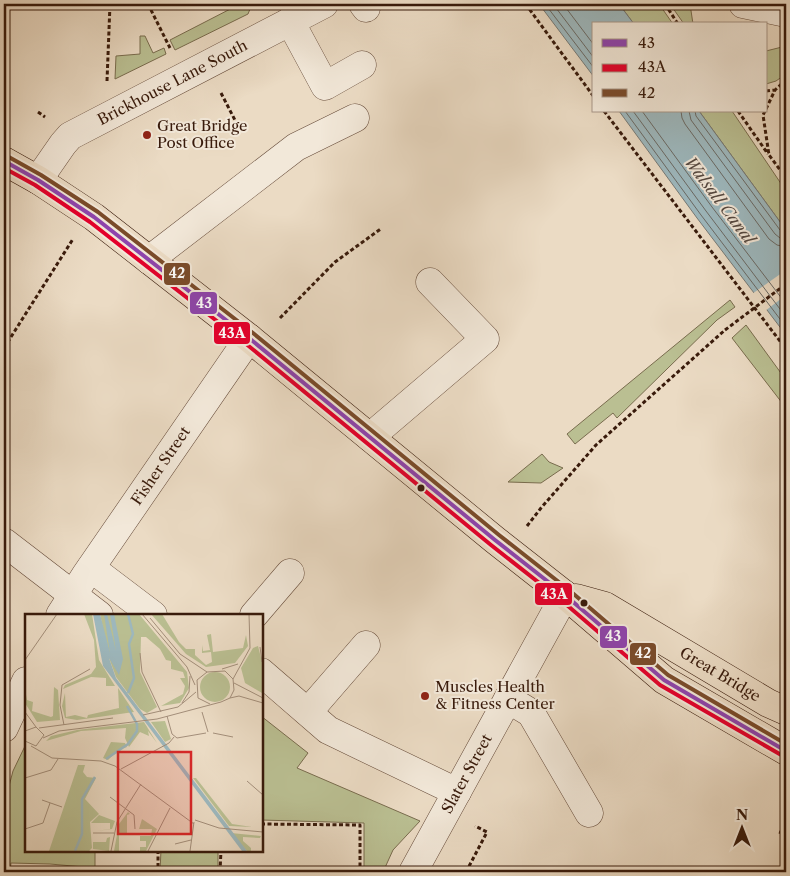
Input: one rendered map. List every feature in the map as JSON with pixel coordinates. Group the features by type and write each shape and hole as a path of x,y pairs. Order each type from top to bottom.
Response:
{"main road":[{"name":"Great Bridge","path":"4,161 38,180 94,217 249,338 565,595 664,680 786,751"},
{"name":"Great Bridge","path":"565,595 605,606 777,707 776,729 786,734"}],"street":[{"name":"Brickhouse Lane South","path":"38,180 70,136 240,61 290,21 324,4"},
{"path":"743,4 786,13"},
{"path":"290,21 325,86 362,65"},
{"path":"149,260 296,147 355,118"},
{"path":"370,437 485,340 477,324 430,282"},
{"name":"Fisher Street","path":"67,605 249,338"},
{"path":"4,542 67,605 96,614"},
{"path":"91,568 152,614"},
{"path":"255,614 290,573"},
{"name":"Slater Street","path":"413,872 565,595"},
{"path":"308,712 366,645"},
{"path":"262,673 328,730 457,792"},
{"path":"4,728 25,683"},
{"path":"508,699 531,713 589,813"}],"path":[{"path":"107,88 110,4"},
{"path":"148,4 171,48"},
{"path":"526,4 592,94"},
{"path":"665,4 677,22"},
{"path":"768,106 776,90 786,80"},
{"path":"218,88 239,128"},
{"path":"768,91 776,90"},
{"path":"605,112 786,349"},
{"path":"739,112 786,178"},
{"path":"765,112 763,115 769,155"},
{"path":"280,318 335,262 382,228"},
{"path":"4,348 74,239"},
{"path":"508,550 541,508 596,445 725,330 786,284"},
{"path":"466,872 487,832 469,823"},
{"path":"262,824 360,825 360,872"},
{"path":"779,832 786,834"},
{"path":"158,851 158,872"},
{"path":"220,872 221,851"}],"green space":[{"path":"240,4 249,4 248,14 175,50 170,40"},
{"path":"619,4 659,4 672,22 632,22"},
{"path":"670,4 690,4 693,22 683,22"},
{"path":"140,36 145,36 153,53 164,48 166,54 115,79 116,56 140,54"},
{"path":"786,46 786,74 776,81 768,83 768,50"},
{"path":"700,112 733,112 786,191 786,230"},
{"path":"730,300 735,307 717,320 617,418 613,413 575,444 567,434"},
{"path":"746,325 786,380 786,408 732,338"},
{"path":"542,454 549,462 563,468 541,483 508,482"},
{"path":"262,717 308,753 297,768 420,821 393,850 383,872 364,872 364,823 262,820"},
{"path":"25,746 25,851 95,851 95,868 11,863 10,872 4,872 4,805 13,771"},
{"path":"161,851 218,851 218,871 160,871"}],"water":[{"path":"539,4 619,4 632,22 592,22 592,74"},
{"name":"Walsall Canal","path":"620,112 700,112 786,230 786,335"}],"pier":[{"path":"786,270 786,295 765,311 752,294"}],"transit line":[{"name":"42","path":"7,156 41,175 98,212 253,333 569,590 668,675 786,744"},
{"name":"43","path":"4,161 38,180 94,217 249,338 565,595 664,680 786,751"},
{"name":"43A","path":"4,168 35,185 90,222 245,343 561,600 660,685 783,756"}],"place":[{"name":"Great Bridge Post Office","path":"147,135"},
{"name":"Muscles Health & Fitness Center","path":"425,696"}]}
